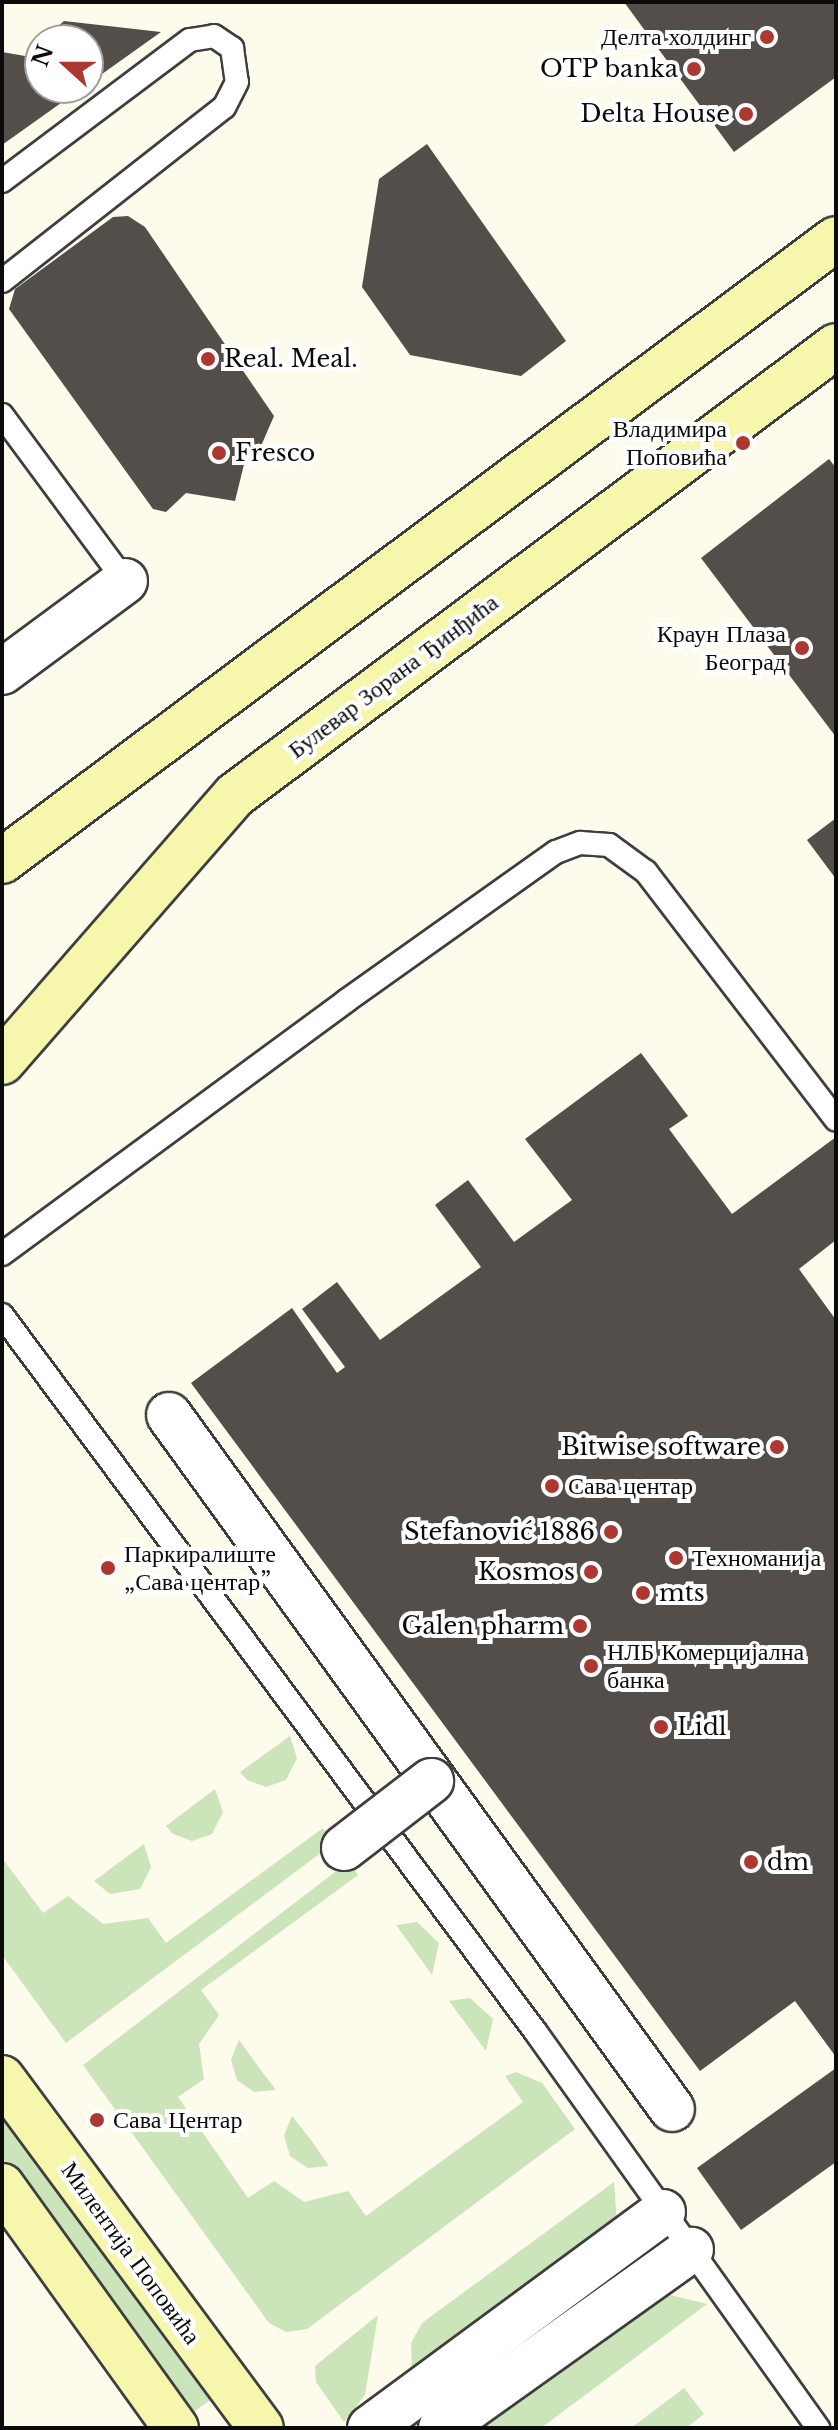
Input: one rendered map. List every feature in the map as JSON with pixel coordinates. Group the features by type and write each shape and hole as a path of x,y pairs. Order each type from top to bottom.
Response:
{"street":[{"path":"2,861 836,239"},
{"name":"Булевар Зорана Ђинђића","path":"2,1062 235,795 836,346"},
{"path":"2,672 125,581"},
{"path":"169,1415 431,1781 672,2109"},
{"path":"344,1848 431,1781"},
{"name":"Милентија Поповића","path":"2,2078 261,2428"},
{"path":"2,2186 176,2428"},
{"path":"370,2428 663,2212"},
{"path":"441,2428 691,2250"}],"lane":[{"path":"2,181 190,40 214,36 232,48 237,82 224,107 2,281"},
{"path":"2,415 125,581"},
{"path":"2,1254 346,1001 580,843 609,845 646,872 836,1120"},
{"path":"2,1315 691,2250 818,2428"}],"green space":[{"path":"290,1736 297,1758 286,1780 266,1787 247,1780 240,1772"},
{"path":"215,1789 223,1812 212,1834 192,1841 173,1834 166,1826"},
{"path":"323,1828 334,1843 66,2043 2,1955 2,1858 43,1913 68,1896 103,1924 148,1918 166,1943"},
{"path":"144,1844 151,1867 140,1889 110,1894 94,1881"},
{"path":"348,1862 358,1875 201,1990 219,2015 199,2044 204,2079 178,2097 248,2198 274,2181 304,2202 348,2191 366,2216 523,2102 505,2076 516,2072 542,2083 575,2129 307,2329 286,2332 269,2323 83,2065"},
{"path":"417,1922 439,1943 432,1975 396,1925"},
{"path":"470,1998 493,2019 486,2051 449,2001"},
{"path":"239,2040 276,2090 254,2092 237,2080 231,2060"},
{"path":"2,2105 214,2397 185,2418 2,2166"},
{"path":"292,2116 329,2166 308,2168 290,2156 284,2135"},
{"path":"614,2182 617,2223 412,2374 411,2343 422,2323"},
{"path":"666,2294 707,2304 541,2428 475,2428"},
{"path":"378,2315 365,2395 344,2422 316,2382 315,2366"},
{"path":"684,2388 704,2414 686,2428 631,2428"}],"building":[{"name":"Delta House","path":"624,2 836,2 836,77 734,152"},
{"path":"64,21 90,24 61,24"},
{"path":"104,26 161,32 104,73"},
{"path":"2,52 24,56 24,104 60,104 2,145"},
{"path":"427,144 566,341 521,376 410,355 362,287 379,179"},
{"path":"128,216 145,227 274,416 261,446 249,444 235,501 186,493 166,512 153,509 9,309 15,289 113,217"},
{"name":"Краун Плаза Београд","path":"829,459 836,468 836,737 701,558"},
{"path":"836,818 836,879 807,840"},
{"name":"Сава центар","path":"641,1053 688,1116 669,1129 732,1214 836,1137 836,1240 799,1269 836,1320 836,2057 795,2001 700,2071 191,1383 292,1308 337,1373 345,1367 302,1309 337,1282 380,1340 481,1267 435,1205 468,1180 514,1242 572,1200 525,1139"},
{"path":"836,2068 836,2162 741,2230 697,2168"}],"place":[{"name":"Делта холдинг","path":"767,37"},
{"name":"OTP banka","path":"694,69"},
{"name":"Delta House","path":"746,114"},
{"name":"Real. Meal.","path":"208,359"},
{"name":"Владимира Поповића","path":"743,443"},
{"name":"Fresco","path":"219,453"},
{"name":"Краун Плаза Београд","path":"802,648"},
{"name":"Bitwise software","path":"777,1447"},
{"name":"Сава центар","path":"552,1486"},
{"name":"Stefanović 1886","path":"611,1532"},
{"name":"Техноманија","path":"676,1558"},
{"name":"Паркиралиште „Сава центар”","path":"108,1568"},
{"name":"Kosmos","path":"591,1572"},
{"name":"mts","path":"643,1593"},
{"name":"Galen pharm","path":"580,1626"},
{"name":"НЛБ Комерцијална банка","path":"591,1666"},
{"name":"Lidl","path":"661,1727"},
{"name":"dm","path":"751,1862"},
{"name":"Сава Центар","path":"97,2120"}]}
